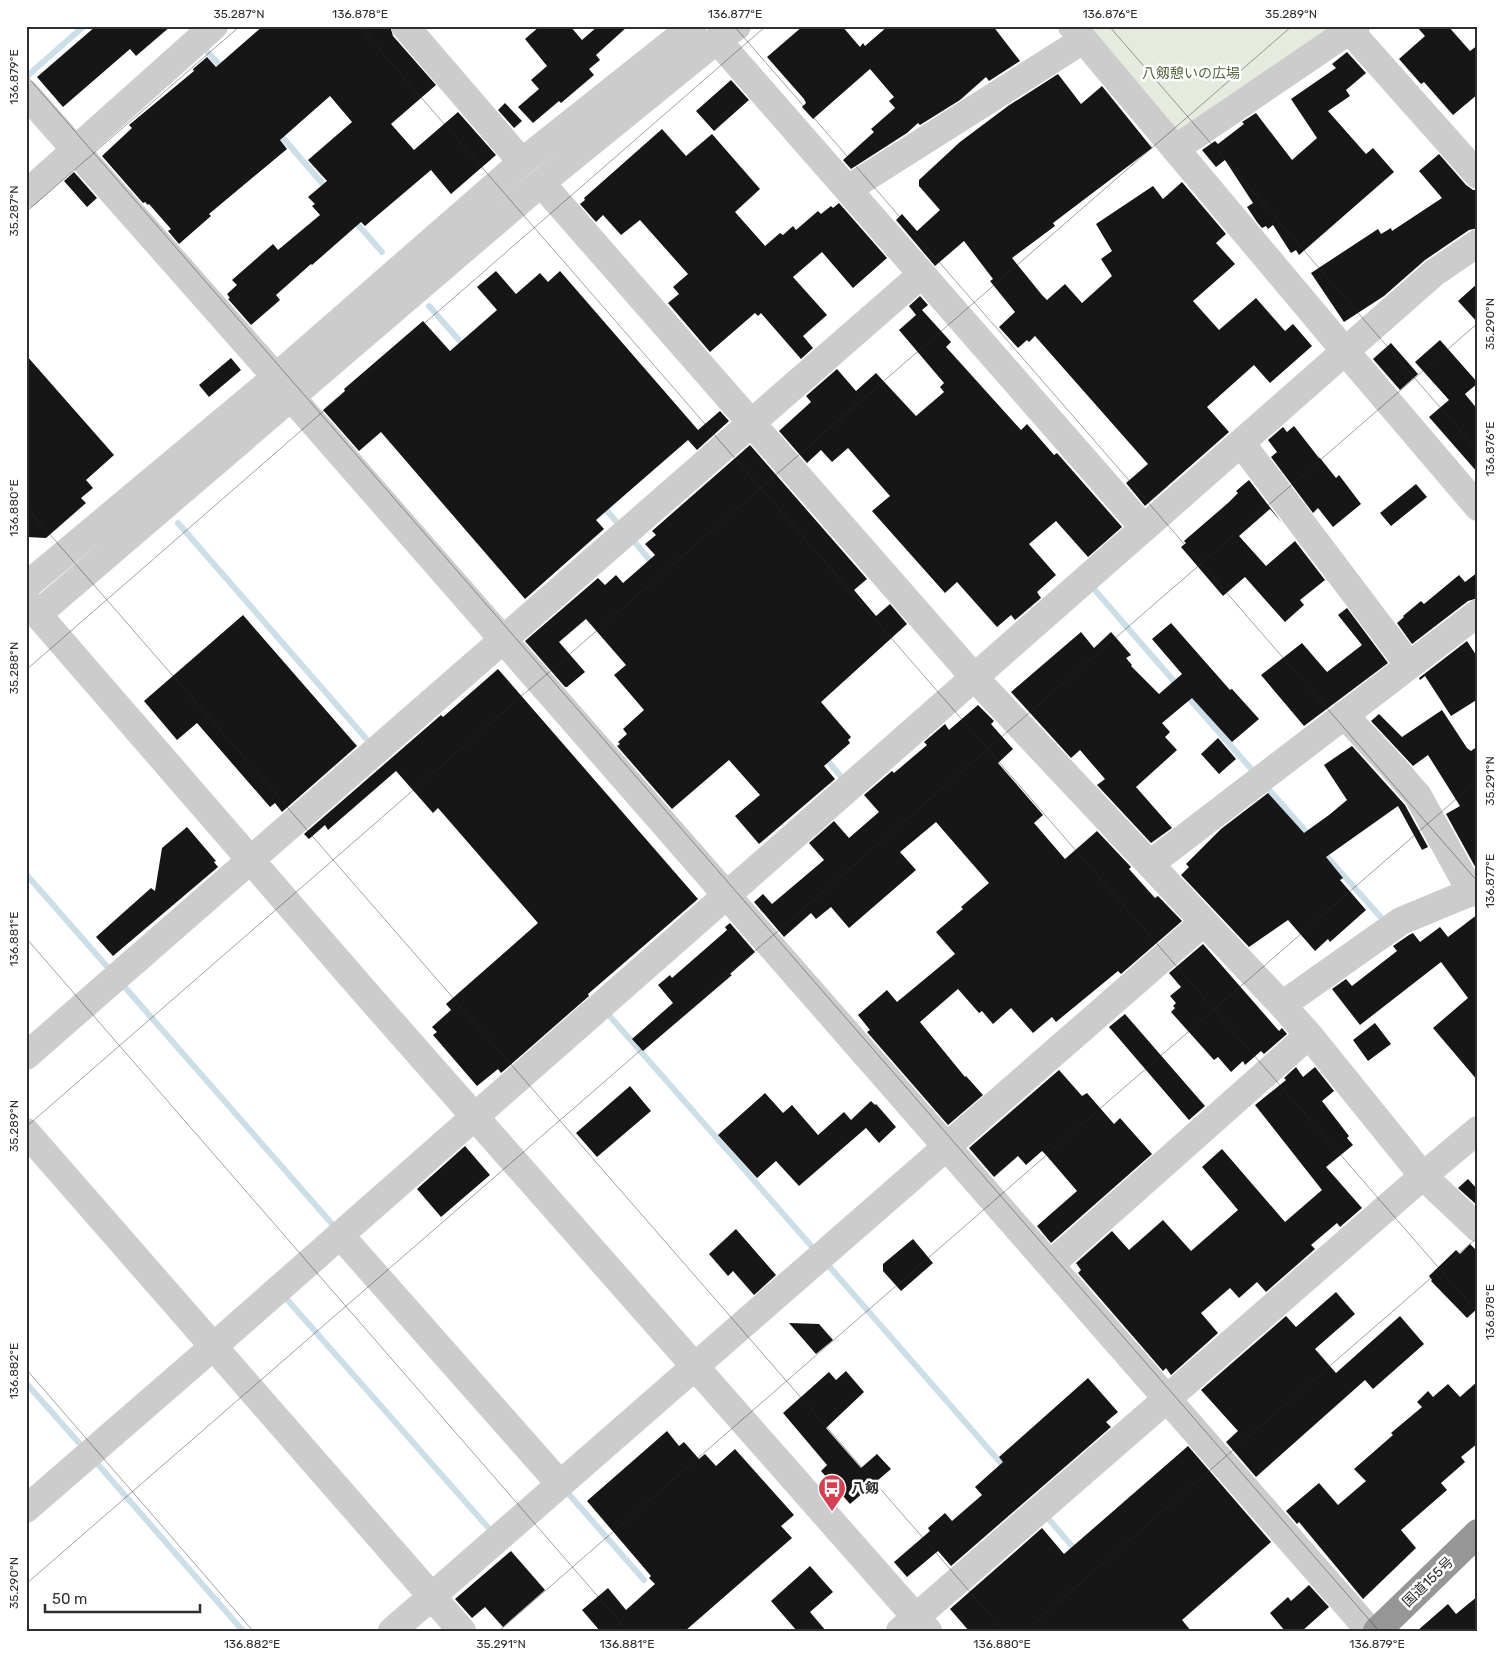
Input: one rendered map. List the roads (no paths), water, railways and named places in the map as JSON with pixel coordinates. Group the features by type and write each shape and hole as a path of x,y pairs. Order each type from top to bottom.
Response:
{"highway":[{"name":"国道155号","path":"1377,1631 1478,1533"}],"street":[{"path":"26,194 214,26"},
{"path":"405,26 522,162"},
{"path":"283,387 522,162 693,26"},
{"path":"1175,149 1353,28 1478,175"},
{"path":"1144,528 848,189 727,33 283,387 30,605 250,860 694,1367 914,1626 1167,1398 1478,1130"},
{"path":"848,189 1078,33 1478,507"},
{"path":"26,94 1370,1631"},
{"path":"541,183 974,677 1282,1005 1309,1035 1423,1176 1478,1228"},
{"path":"26,1509 214,1346 1434,273 1478,243"},
{"path":"26,1056 922,274"},
{"path":"1241,442 1409,665"},
{"path":"1150,864 1478,613"},
{"path":"1282,1005 1401,921 1474,892 1418,796 1344,715"},
{"path":"392,1631 1204,922"},
{"path":"1050,1265 1309,1035"},
{"path":"26,1132 462,1631"},
{"path":"340,1235 560,1484"}],"waterway":[{"path":"26,77 84,26"},
{"path":"204,48 225,71"},
{"path":"277,131 328,190"},
{"path":"352,218 382,252"},
{"path":"429,306 466,348"},
{"path":"602,505 620,526"},
{"path":"178,523 369,742"},
{"path":"632,539 654,565"},
{"path":"1094,589 1179,687"},
{"path":"1186,695 1253,771"},
{"path":"823,755 842,778"},
{"path":"1264,784 1310,836"},
{"path":"1321,850 1385,922"},
{"path":"26,874 111,971"},
{"path":"123,985 333,1225"},
{"path":"607,1013 814,1249"},
{"path":"827,1264 1006,1469"},
{"path":"284,1296 492,1532"},
{"path":"26,1383 80,1444"},
{"path":"95,1461 243,1631"},
{"path":"564,1492 566,1491 644,1580"},
{"path":"1046,1516 1078,1553"}],"place":[{"name":"八剱","path":"832,1512"}],"park label":[{"name":"八剱憩いの広場","path":"1191,73"}]}
